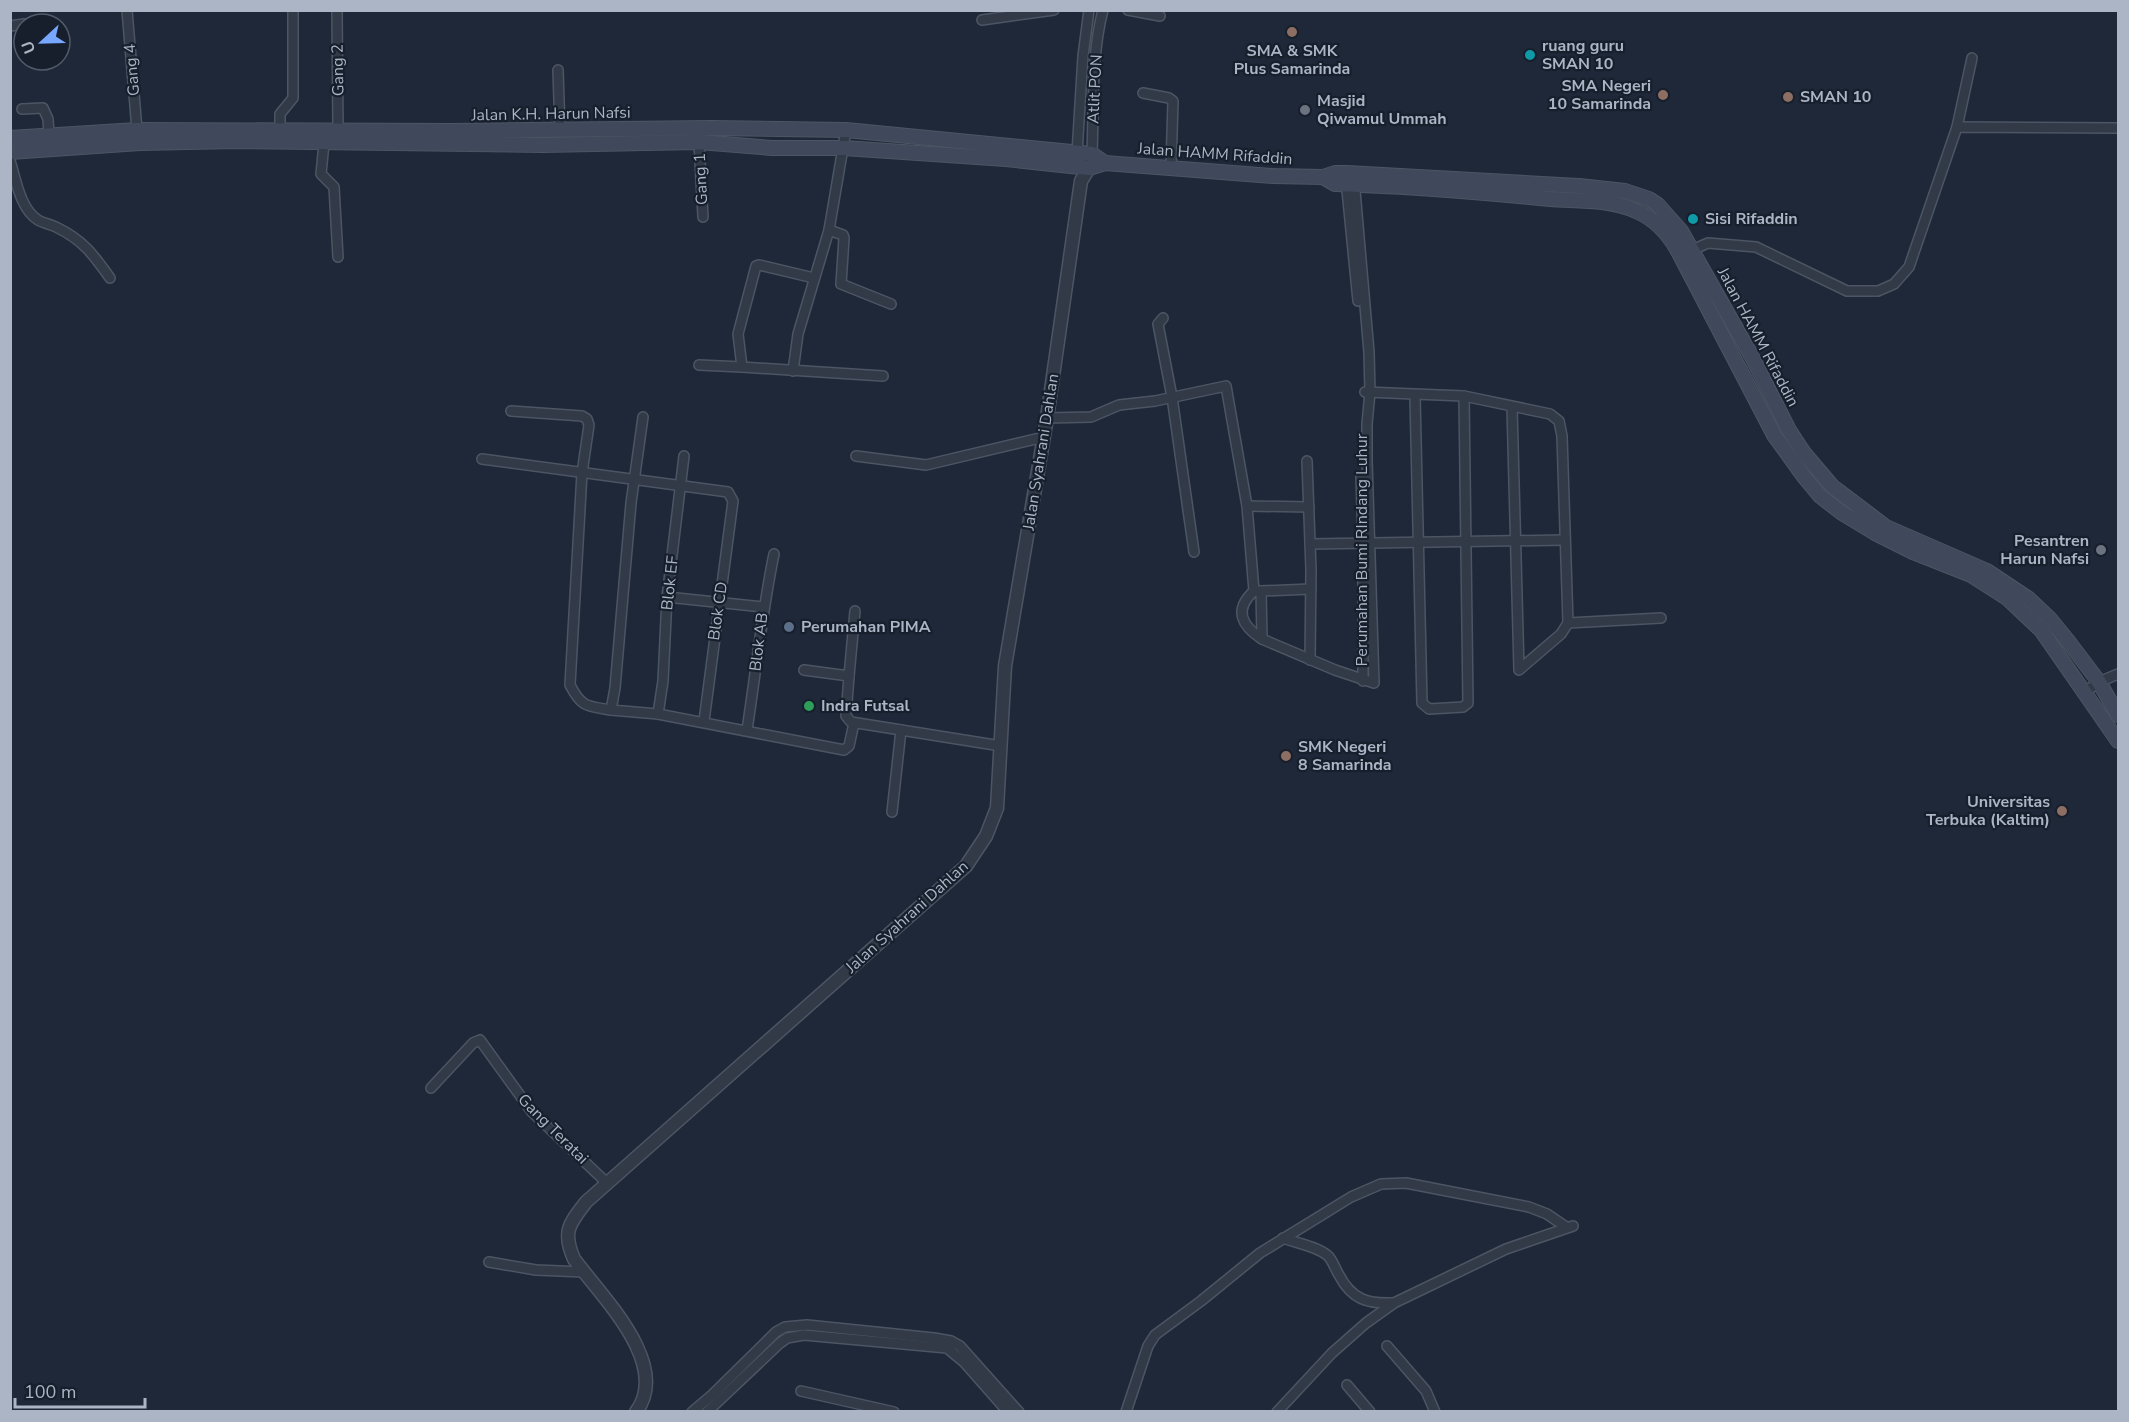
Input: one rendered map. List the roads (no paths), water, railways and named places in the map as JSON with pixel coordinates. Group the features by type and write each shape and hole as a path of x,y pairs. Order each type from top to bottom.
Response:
{"main road":[{"name":"Jalan K.H. Harun Nafsi","path":"10,152 280,130 560,131 578,138 711,128 846,130 1084,160"},
{"name":"Jalan K.H. Harun Nafsi","path":"10,138 137,130 324,142 578,138 699,142 772,148 844,148 1006,159 1084,160"},
{"name":"Jalan HAMM Rifaddin","path":"1084,160 1273,176 1323,177 1335,173 1350,179 1619,205 1637,211 1658,224 1671,240 1785,452 1820,496 1842,513 1875,533 1913,552 1971,575 2007,598 2041,630 2118,741"},
{"name":"Jalan HAMM Rifaddin","path":"1350,179 1579,186 1626,191 1649,199 1658,205 1681,231 1692,249 1751,355 1771,397 1804,453 1832,486 1886,527 1988,571 2030,599 2050,619 2099,682 2118,715"},
{"path":"1758,404 1771,397"}],"street":[{"name":"Gang 4","path":"127,10 137,130"},
{"path":"280,130 280,114 293,98 293,10"},
{"name":"Gang 2","path":"337,10 338,130"},
{"path":"982,20 1054,10"},
{"name":"Atlit PON","path":"1084,160 1083,56 1089,10"},
{"name":"Atlit PON","path":"1084,160 1099,24 1103,10"},
{"path":"1128,10 1160,16"},
{"path":"1692,249 1708,243 1756,248 1847,291 1878,291 1894,284 1909,267 1957,127 1972,58"},
{"path":"558,70 560,131"},
{"path":"1143,93 1169,98 1173,101 1171,167"},
{"path":"22,109 43,108 48,119 49,135"},
{"path":"1957,127 2118,128"},
{"path":"793,371 798,334 829,230 846,130"},
{"path":"324,142 321,174 334,187 338,257"},
{"name":"Gang 1","path":"699,142 703,217"},
{"name":"Jalan Syahrani Dahlan","path":"636,1412 646,1390 646,1371 639,1350 628,1330 584,1272 569,1247 567,1236 570,1222 586,1202 607,1183 966,866 986,836 997,808 1005,666 1044,437 1051,418 1084,160"},
{"path":"10,161 20,194 28,210 37,220 56,227 89,248 110,278"},
{"name":"Perumahan Bumi RIndang Luhur","path":"1262,639 1363,681 1367,544 1361,432 1367,392 1369,352 1350,179"},
{"path":"829,230 843,235 844,238 841,284 891,304"},
{"path":"742,367 738,334 756,266 814,278"},
{"path":"1163,318 1157,323 1172,398 1194,552"},
{"path":"699,365 883,376"},
{"path":"1051,418 1091,417 1119,405 1172,398 1227,386 1247,506 1262,639"},
{"path":"1367,392 1415,396 1464,396 1550,414 1557,418 1560,424 1568,623 1564,632 1519,669 1512,407"},
{"path":"1415,396 1422,703 1429,709 1463,707 1468,703 1464,396"},
{"path":"511,411 582,416 587,419 589,425 582,473 570,685 581,703 611,710 704,721 844,750 849,746 854,723"},
{"path":"611,710 643,417"},
{"path":"856,456 926,465 1044,437"},
{"name":"Blok EF","path":"658,714 684,456"},
{"path":"482,459 681,485"},
{"path":"1307,461 1311,589 1310,660"},
{"name":"Blok CD","path":"681,485 724,490 733,501 704,721"},
{"path":"1247,506 1309,507"},
{"path":"1310,544 1564,540"},
{"path":"1363,681 1374,683 1367,544"},
{"name":"Blok AB","path":"747,730 763,607 774,554"},
{"path":"1262,639 1247,628 1243,617 1245,604 1258,591 1311,589"},
{"path":"668,597 763,607"},
{"path":"855,611 846,716 848,721 1002,747"},
{"path":"1568,623 1661,618"},
{"path":"804,670 849,676"},
{"path":"2085,692 2099,682 2118,674"},
{"path":"892,812 901,730"},
{"name":"Gang Teratai","path":"431,1088 473,1043 480,1040 532,1112 607,1183"},
{"path":"1126,1412 1148,1346 1155,1335 1260,1253 1351,1197 1381,1184 1406,1183 1529,1207 1569,1226 1506,1249 1394,1303 1366,1323 1332,1353 1277,1412"},
{"path":"1283,1238 1328,1256 1344,1285 1360,1298 1373,1304 1394,1303"},
{"path":"489,1262 536,1270 584,1272"},
{"path":"692,1412 776,1332 785,1327 807,1325 951,1341 960,1346 1019,1412"},
{"path":"707,1412 780,1343 787,1338 804,1335 946,1348 964,1362 1008,1412"},
{"path":"1386,1346 1426,1391 1435,1412"},
{"path":"1347,1385 1370,1412"},
{"path":"801,1390 894,1412"}],"place":[{"name":"SMA & SMK Plus Samarinda","path":"1292,32"},
{"name":"ruang guru SMAN 10","path":"1530,55"},
{"name":"SMA Negeri 10 Samarinda","path":"1663,95"},
{"name":"SMAN 10","path":"1788,97"},
{"name":"Masjid Qiwamul Ummah","path":"1305,110"},
{"name":"Sisi Rifaddin","path":"1693,219"},
{"name":"Pesantren Harun Nafsi","path":"2101,550"},
{"name":"Perumahan PIMA","path":"789,627"},
{"name":"Indra Futsal","path":"809,706"},
{"name":"SMK Negeri 8 Samarinda","path":"1286,756"},
{"name":"Universitas Terbuka (Kaltim)","path":"2062,811"}]}
